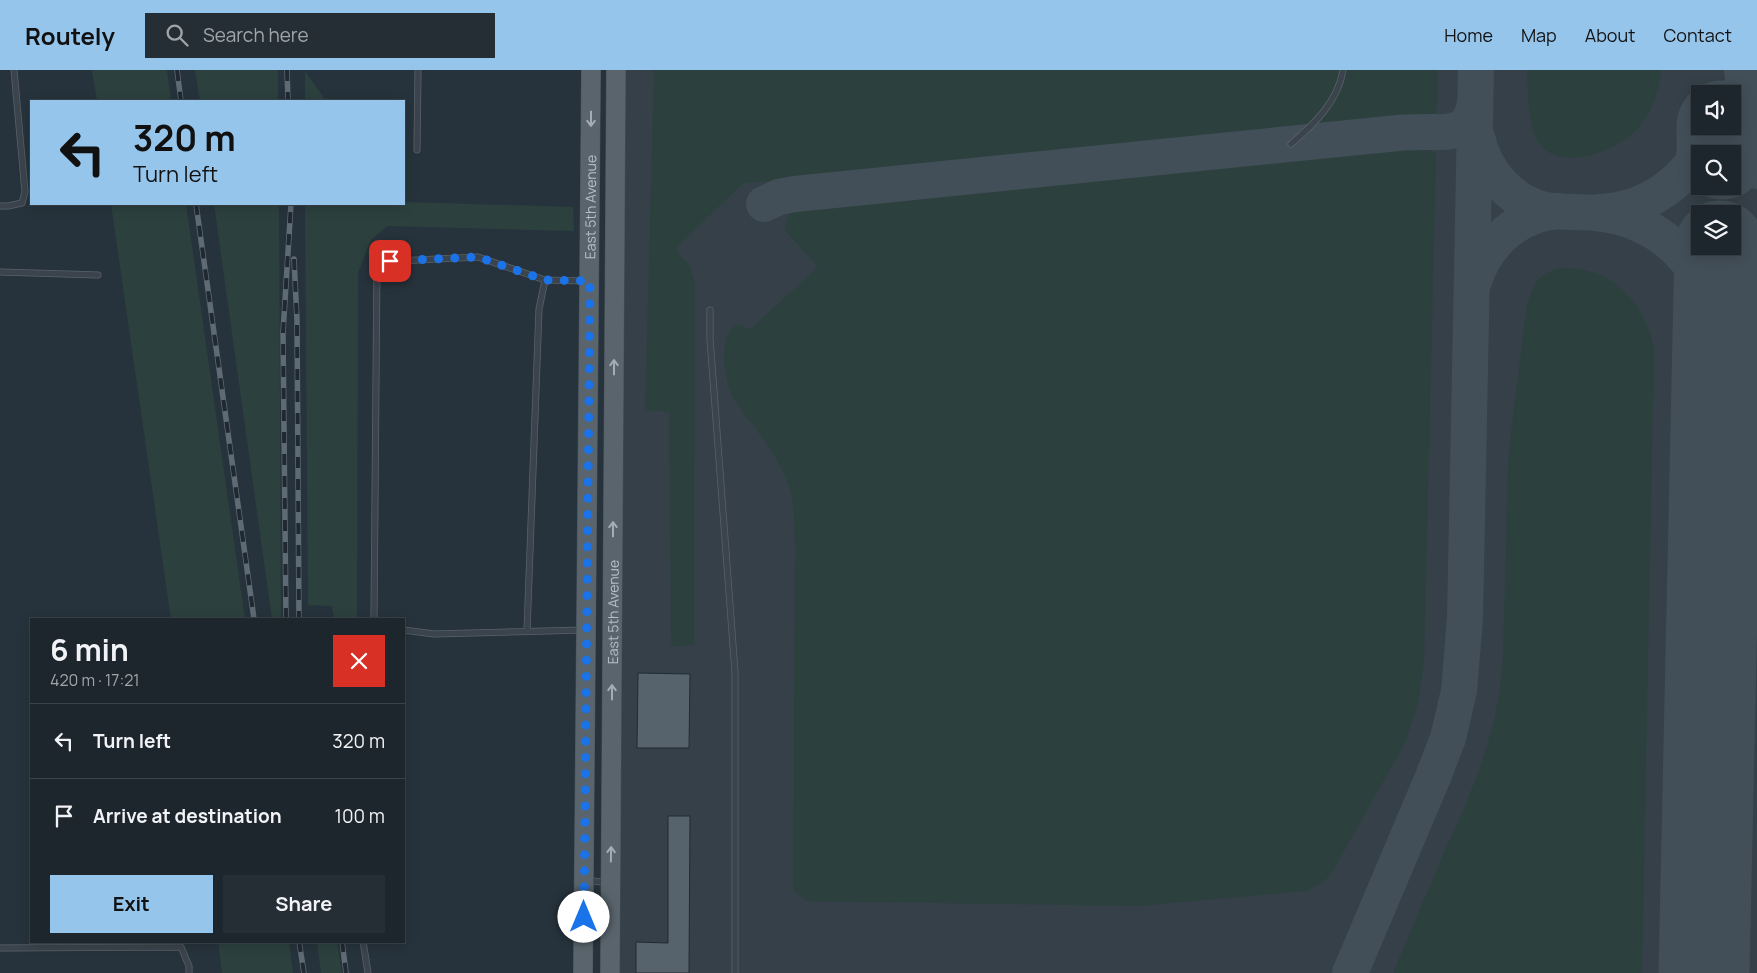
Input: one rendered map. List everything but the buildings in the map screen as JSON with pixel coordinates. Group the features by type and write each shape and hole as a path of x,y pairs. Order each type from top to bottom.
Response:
{"main road":[{"name":"East 5th Avenue","path":"583,973 592,70"},
{"name":"East 5th Avenue","path":"610,973 616,70"}],"lane":[{"path":"0,206 22,203 26,192 14,70"},
{"path":"417,150 418,70"},
{"path":"1291,144 1321,117 1331,102 1342,76 1342,70"},
{"path":"374,618 377,262 478,257 545,280 590,281"},
{"path":"0,272 98,275"},
{"path":"528,631 539,309 545,280"},
{"path":"710,310 710,339 735,672 734,973"},
{"path":"405,630 434,634 586,630"},
{"path":"584,879 611,883"},
{"path":"363,943 368,973"},
{"path":"0,948 181,947 189,966 188,973"}],"shaded area":[{"path":"616,70 1757,70 1757,973 610,973"}],"green space":[{"path":"92,70 167,70 171,100 97,100"},
{"path":"195,70 278,70 278,100 200,100"},
{"path":"654,70 1438,70 1437,111 1432,115 743,183 675,249 689,265 695,283 694,645 671,646 669,412 645,410"},
{"path":"1527,70 1661,70 1659,87 1653,104 1645,119 1634,132 1613,147 1586,156 1572,158 1558,156 1547,151 1538,142 1530,117"},
{"path":"305,71 325,100 305,100"},
{"path":"1424,148 1436,154 1424,664 1418,703 1406,741 1331,874 1313,888 1305,891 1140,906 807,901 793,891 795,547 793,507 788,483 781,467 740,409 730,391 724,359 727,338 731,330 737,325 751,329 818,267 785,230 789,215 796,210"},
{"path":"405,202 573,207 574,231 387,226 371,240 358,273 357,618 334,618 332,606 308,605 305,205 405,205"},
{"path":"111,205 186,205 245,618 171,618"},
{"path":"214,205 279,205 281,618 272,618"},
{"path":"1558,268 1589,271 1613,282 1624,291 1640,311 1651,335 1654,348 1642,973 1393,973 1464,809 1480,768 1494,722 1503,657 1508,467 1527,304 1537,281 1545,274"},
{"path":"218,943 289,943 293,973 222,973"},
{"path":"317,943 337,943 342,973 321,973"}],"taxiway":[{"path":"1350,973 1433,777 1448,738 1459,691 1465,618 1476,70"},
{"path":"1742,70 1750,137 1757,171"},
{"path":"764,204 779,197 795,194 1398,133 1450,132 1462,128 1466,124 1470,119 1475,103"},
{"path":"1600,212 1637,204 1654,197 1669,187 1694,160 1708,135"},
{"path":"1477,137 1480,150 1492,173 1510,192 1521,200 1546,210 1612,215 1644,226 1671,244 1693,269 1709,305 1717,373"},
{"path":"1474,281 1479,267 1487,254 1506,233 1517,224 1530,218 1544,213 1559,211"}],"runway":[{"path":"1722,135 1722,145"},
{"path":"1704,973 1720,255"}],"railway":[{"path":"177,70 181,100"},
{"path":"287,70 288,100"},
{"path":"196,205 254,618"},
{"path":"286,618 283,333 291,205"},
{"path":"294,259 297,320 299,618"},
{"path":"299,943 304,973"},
{"path":"342,943 346,973"}],"route":[{"path":"390,261 478,257 545,280 590,281 584,917"}]}
